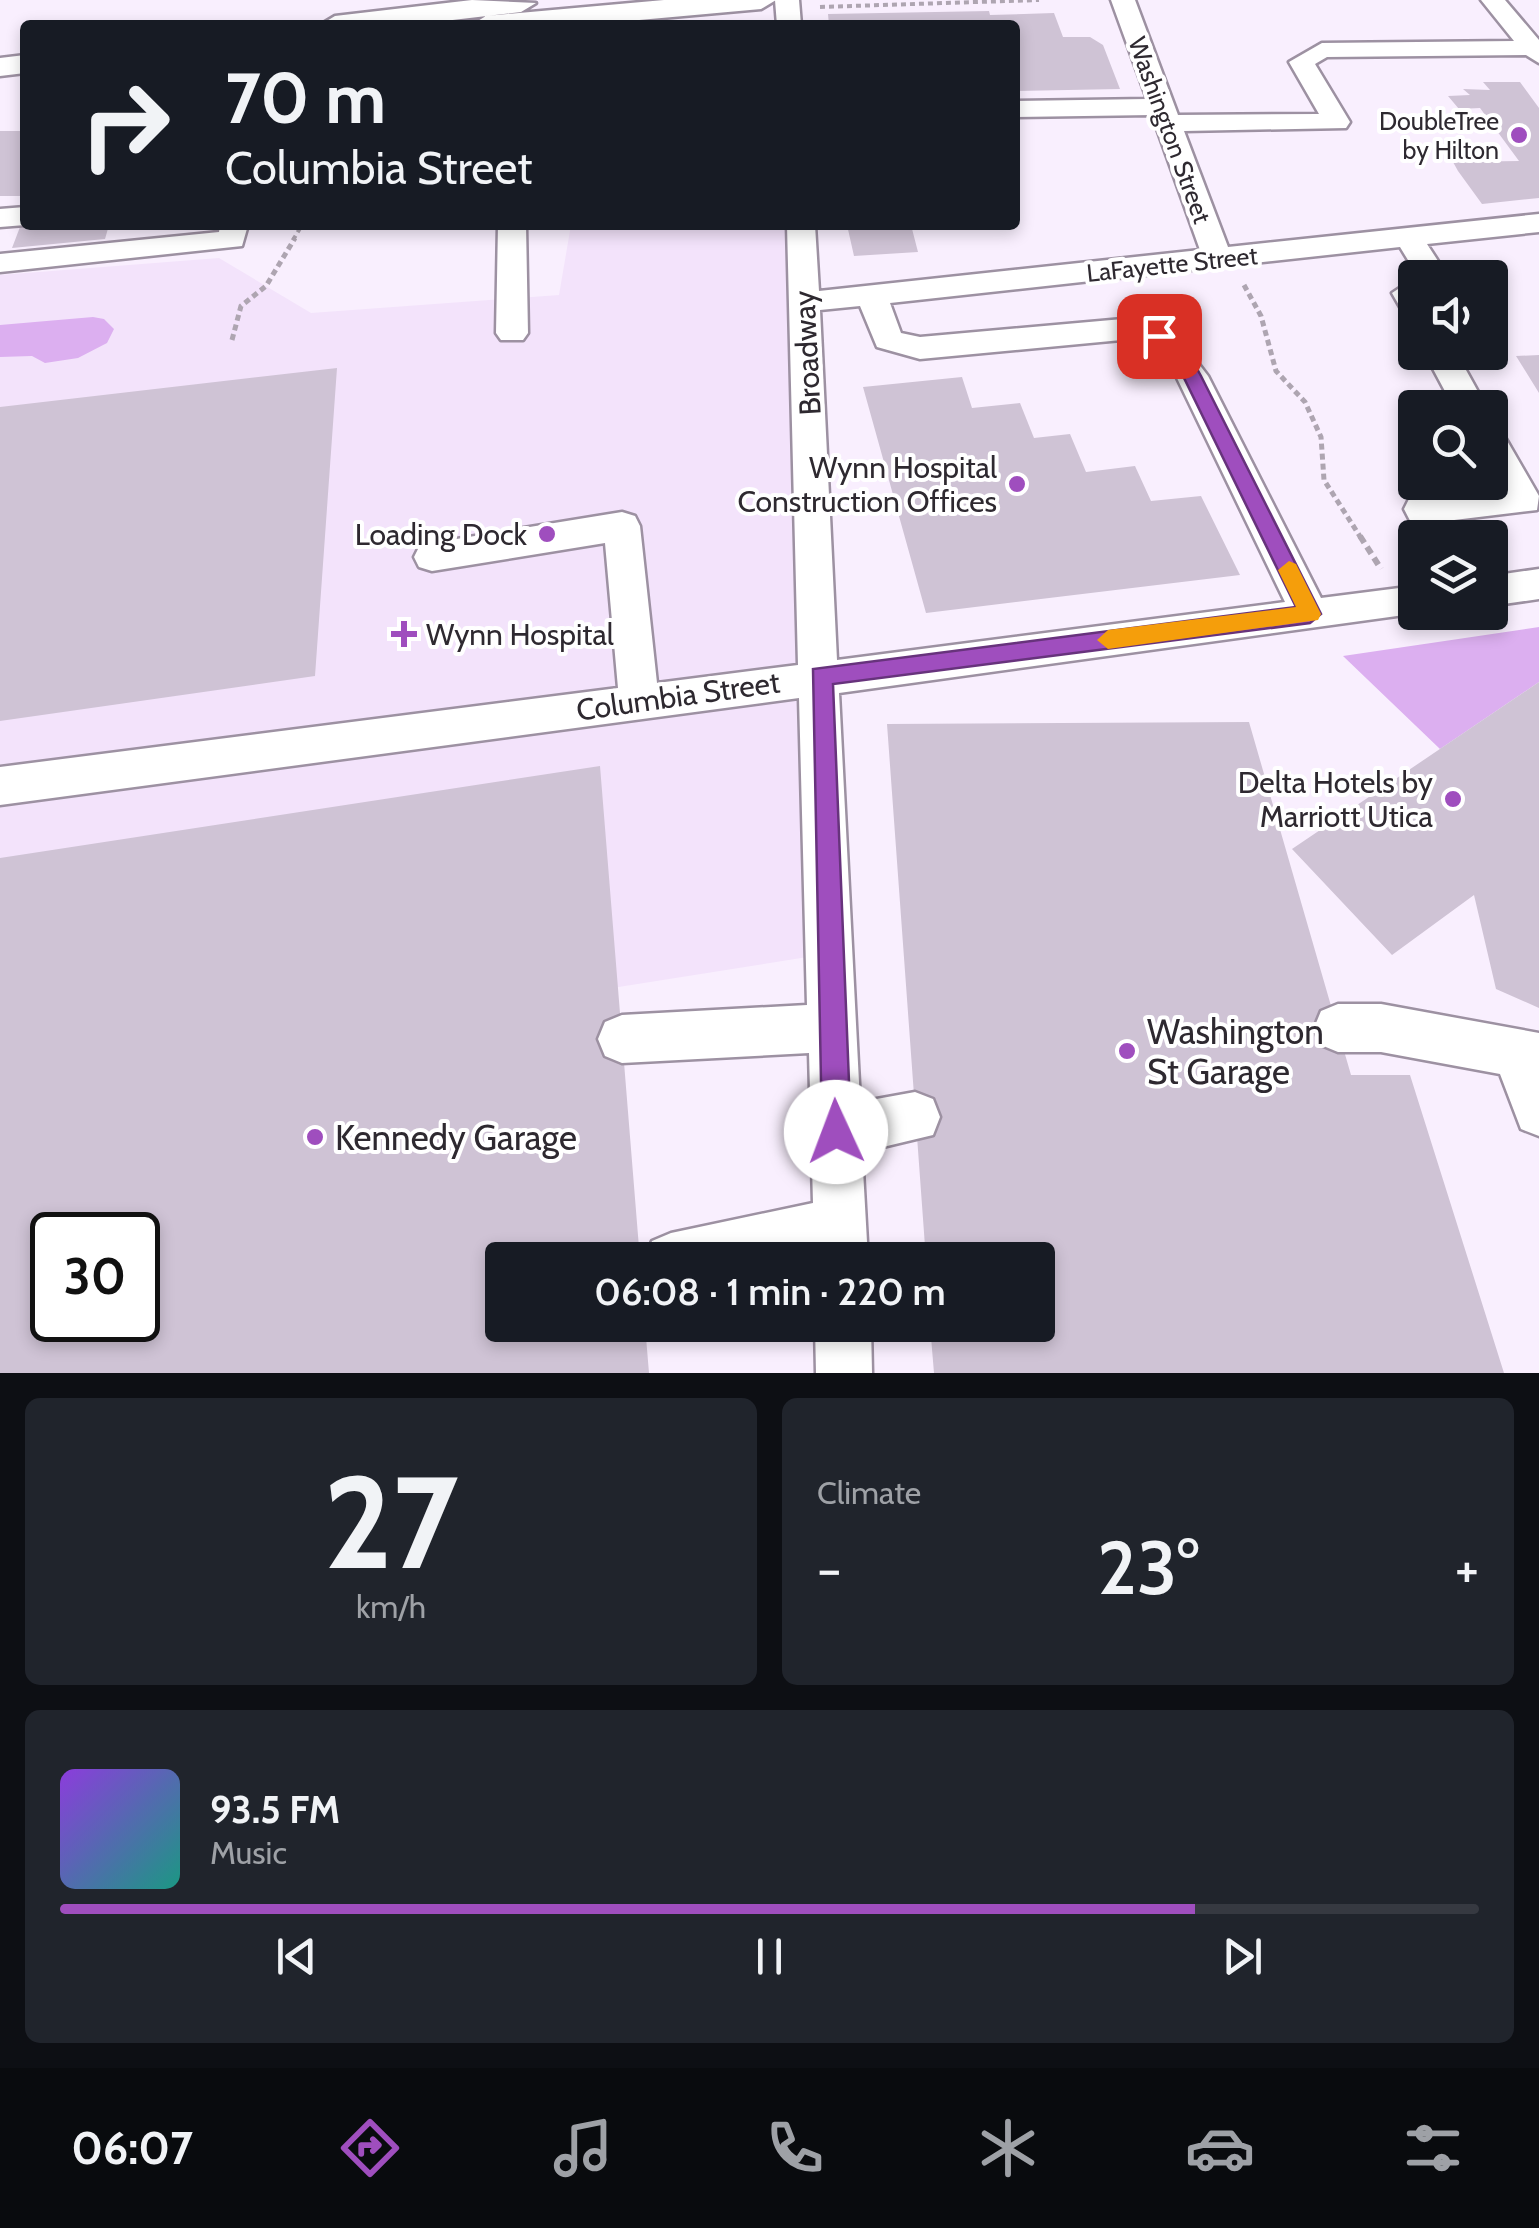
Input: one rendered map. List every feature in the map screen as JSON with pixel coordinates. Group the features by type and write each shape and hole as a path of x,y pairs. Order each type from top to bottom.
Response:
{"main road":[{"path":"378,20 551,0"},
{"path":"541,20 760,0"}],"street":[{"name":"Washington Street","path":"1123,0 1228,267"},
{"path":"1493,0 1536,52"},
{"path":"1020,109 1336,122 1301,62 1322,50 1536,52"},
{"name":"LaFayette Street","path":"805,302 1228,267 1408,238 1539,223"},
{"path":"0,263 232,240 233,230"},
{"path":"512,230 512,333"},
{"name":"Broadway","path":"800,230 821,676 840,1242"},
{"path":"1408,238 1422,260"},
{"path":"872,294 888,340 920,348 1134,328 1159,336 1180,355 1192,376 1310,614"},
{"path":"1428,520 1422,508 1524,501 1508,473"},
{"path":"432,557 622,526 639,701"},
{"path":"1508,588 1539,584"},
{"name":"Columbia Street","path":"0,786 1398,603"},
{"path":"622,1039 833,1028"},
{"path":"1338,1028 1381,1028 1527,1054 1539,1111"},
{"path":"836,1132 916,1116"},
{"path":"843,1342 844,1373"}],"path":[{"path":"800,2 828,9 1039,0"},
{"path":"232,340 241,306 266,286 299,230"},
{"path":"1228,267 1262,316 1276,371 1305,402 1321,437 1324,480 1367,552 1398,587"}],"shaded area":[{"name":"Wynn Hospital","path":"570,230 791,230 820,955 0,1085 0,275 219,258 311,313 559,295"},
{"path":"104,319 114,329 107,343 78,358 45,363 32,356 0,357 0,325"},
{"path":"1539,627 1539,682 1440,749 1343,656"}],"building":[{"path":"1054,13 1063,37 1090,37 1103,45 1120,89 1020,91 1020,20 829,20 828,14"},
{"name":"DoubleTree by Hilton","path":"1483,82 1520,82 1539,108 1539,198 1482,204 1453,162 1519,161 1480,108 1459,109 1448,96 1470,95 1463,89 1490,90"},
{"path":"0,131 20,131 20,196 0,196"},
{"path":"20,227 108,230 105,239 12,248"},
{"path":"848,230 912,230 918,252 854,256"},
{"path":"1539,355 1539,393 1516,356"},
{"path":"337,368 315,676 0,721 0,407"},
{"name":"Wynn Hospital Construction Offices","path":"962,377 972,408 1020,403 1034,438 1070,434 1086,472 1135,466 1151,501 1201,496 1240,575 926,613 863,387"},
{"name":"Delta Hotels by Marriott Utica","path":"1539,682 1539,1008 1496,989 1474,895 1392,955 1292,849"},
{"name":"Washington St Garage","path":"1249,722 1351,1075 1410,1075 1504,1373 934,1373 931,1342 1055,1342 1055,1242 925,1242 887,724"},
{"name":"Kennedy Garage","path":"600,766 639,1242 485,1242 485,1342 646,1342 649,1373 0,1373 0,858"}],"slow traffic":[{"path":"1108,640 1310,614 1289,570"}],"place":[{"name":"DoubleTree by Hilton","path":"1519,135"},
{"name":"Wynn Hospital Construction Offices","path":"1017,484"},
{"name":"Loading Dock","path":"547,534"},
{"name":"Wynn Hospital","path":"404,634"},
{"name":"Delta Hotels by Marriott Utica","path":"1453,799"},
{"name":"Washington St Garage","path":"1127,1051"},
{"name":"Kennedy Garage","path":"315,1137"}],"route":[{"path":"836,1132 821,676 1310,614 1192,376 1180,355 1159,336"}]}
